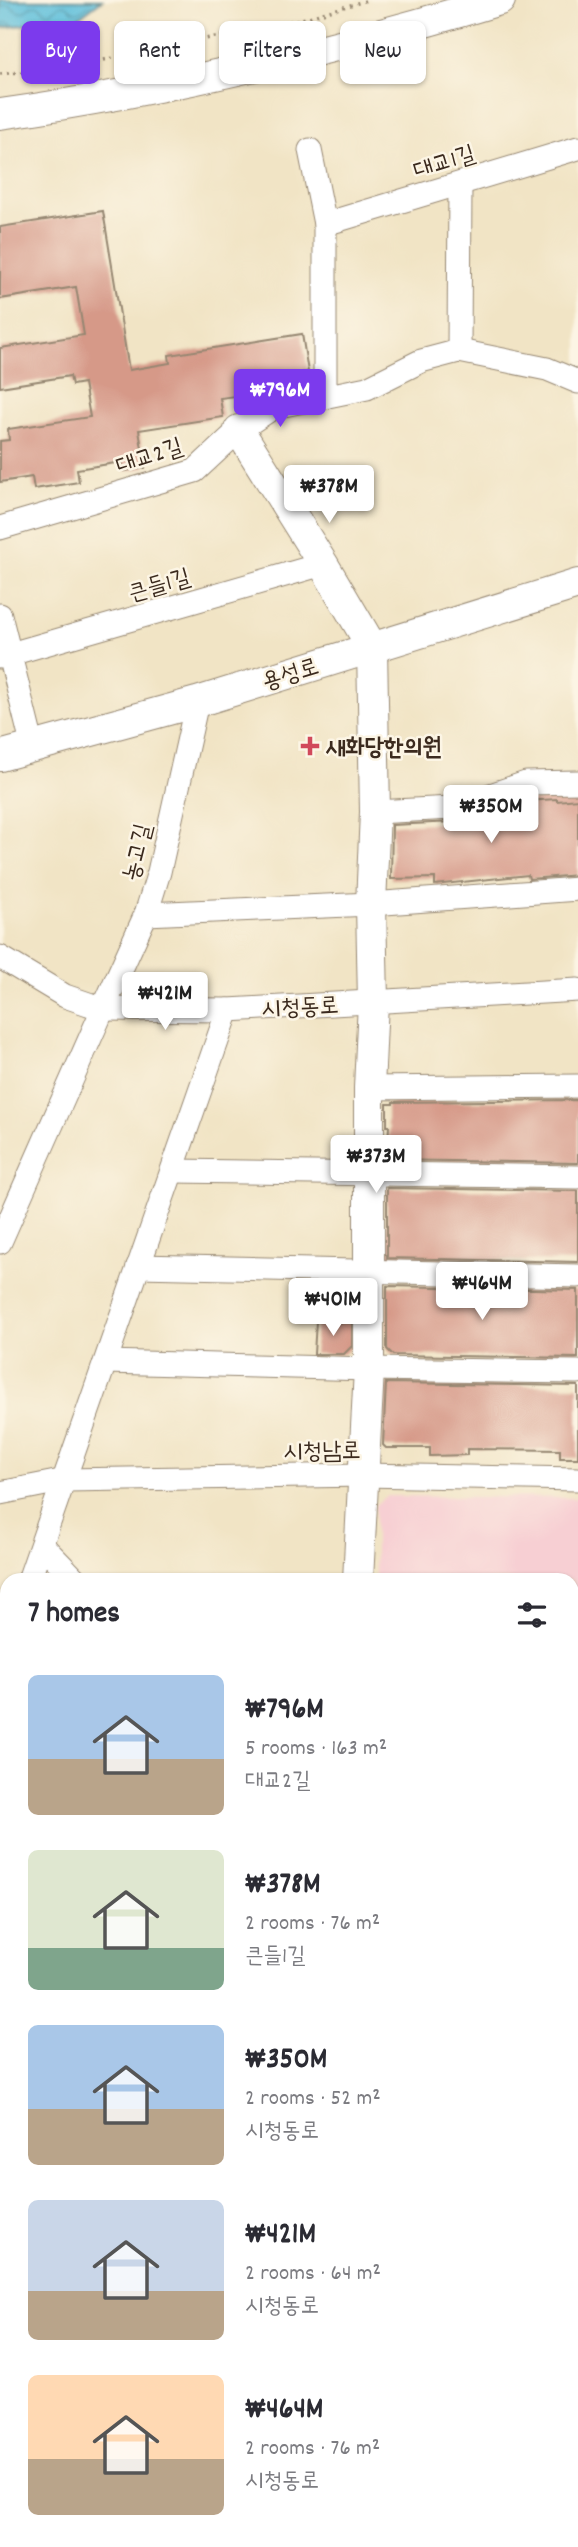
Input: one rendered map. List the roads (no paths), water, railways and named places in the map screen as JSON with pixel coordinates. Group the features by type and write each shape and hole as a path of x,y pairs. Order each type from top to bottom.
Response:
{"street":[{"path":"0,114 89,102 287,60 383,36 500,0"},
{"name":"대교1길","path":"325,224 578,148"},
{"path":"310,150 325,224 325,397"},
{"path":"459,351 460,184"},
{"name":"대교2길","path":"0,528 195,471 239,430 274,407 367,388 421,361 459,351 547,369 578,382"},
{"path":"239,430 372,648"},
{"name":"큰들1길","path":"5,656 323,564"},
{"name":"용성로","path":"0,756 197,702 578,584"},
{"path":"0,615 5,656 33,748"},
{"name":"시청동로","path":"358,1573 369,1369 369,1088 373,1002 371,904 375,812 372,648"},
{"name":"농고길","path":"0,1242 146,914 159,872 197,702"},
{"path":"375,812 452,808 526,783 578,782"},
{"path":"146,914 371,904 578,889"},
{"path":"0,957 65,996 103,1009 228,1010"},
{"name":"시청동로","path":"66,1480 228,1010 578,990"},
{"path":"369,1088 578,1086"},
{"path":"174,1171 578,1177"},
{"path":"138,1266 578,1276"},
{"path":"106,1362 578,1372"},
{"name":"시청남로","path":"0,1493 66,1480 363,1475 578,1479"},
{"path":"31,1573 66,1480"},
{"path":"41,1545 69,1573"}],"water":[{"path":"0,0 102,0 79,17 21,21 21,25 0,28"}],"place":[{"name":"새화당한의원","path":"310,746"}]}
